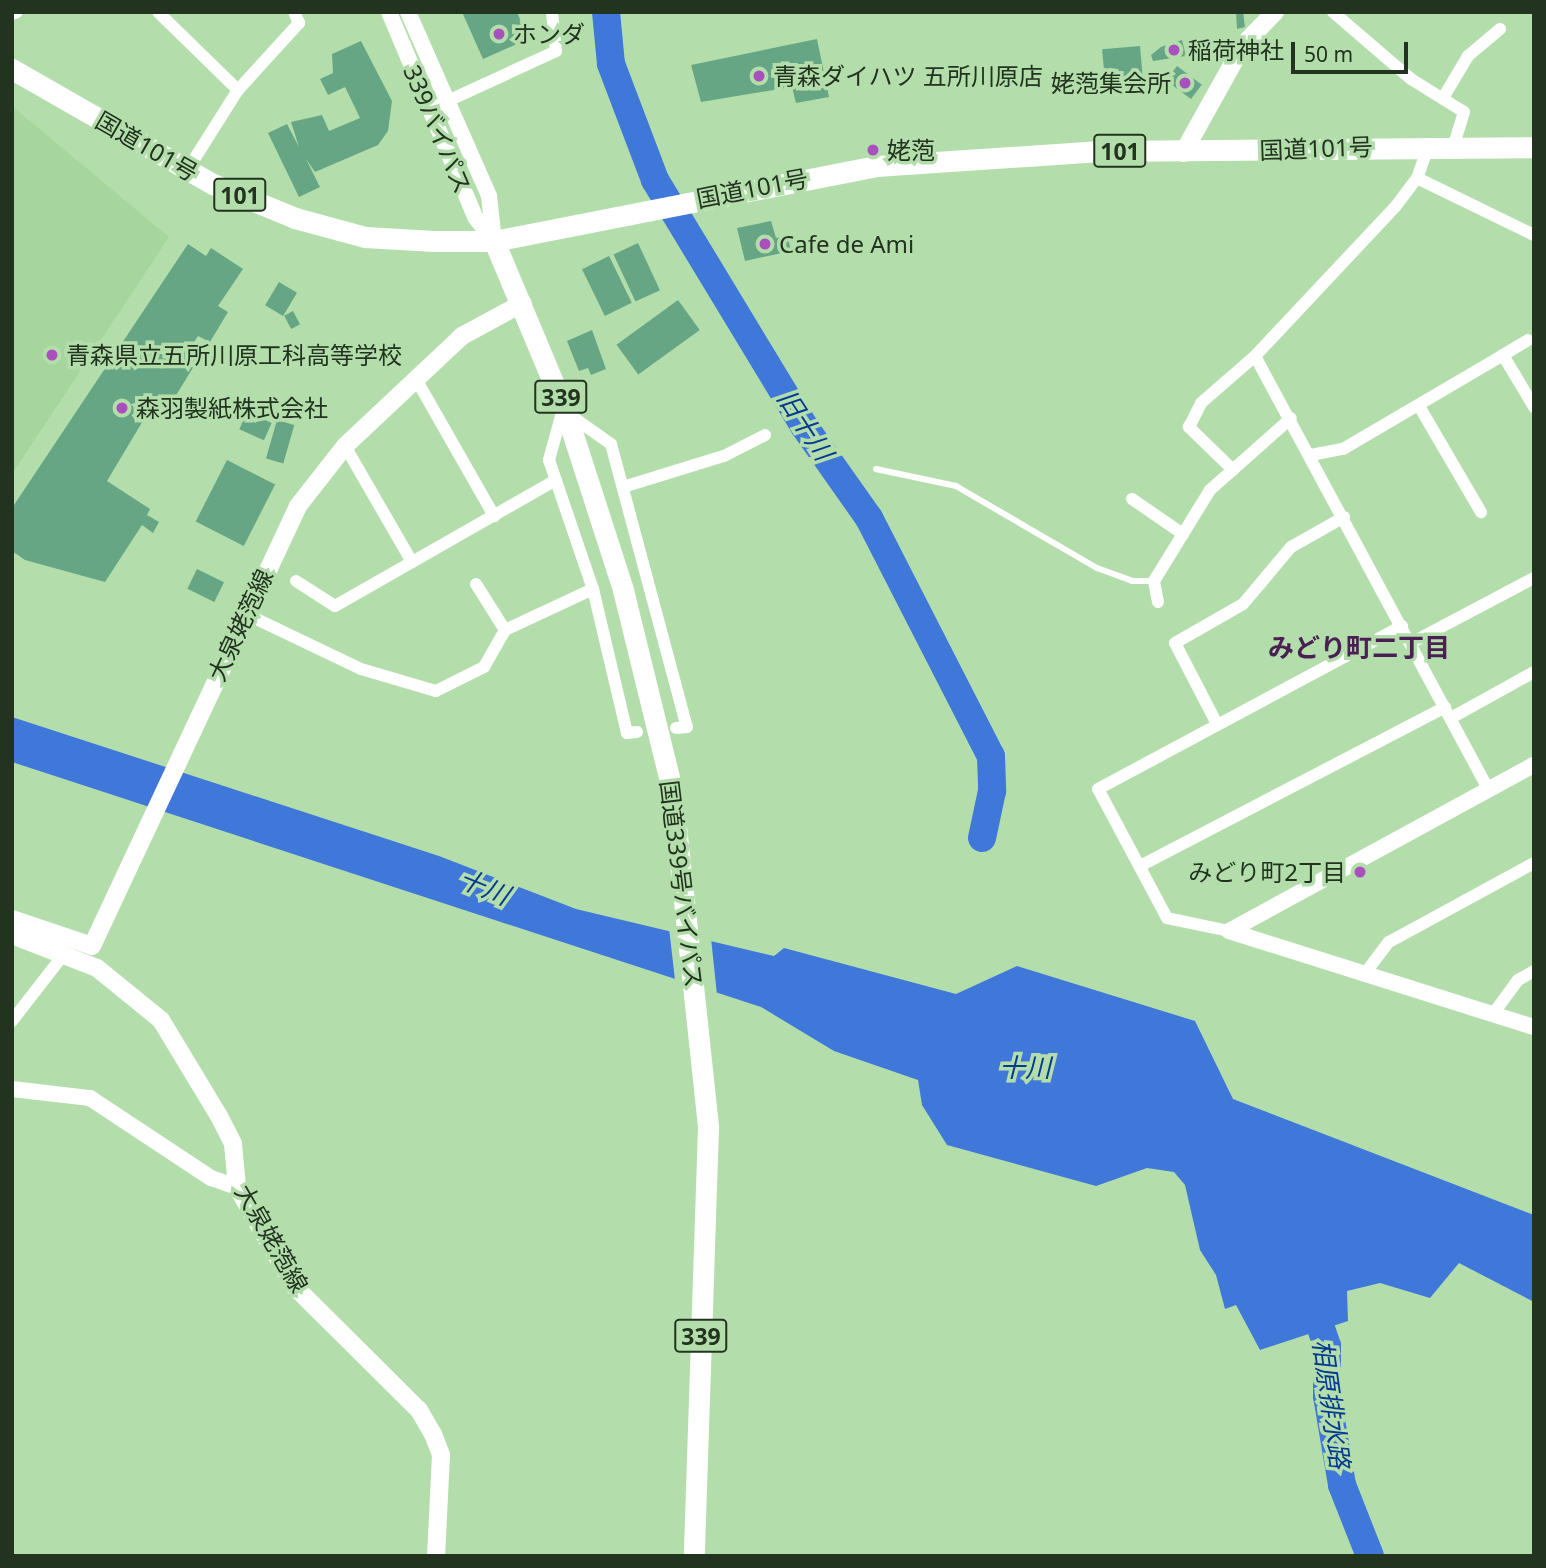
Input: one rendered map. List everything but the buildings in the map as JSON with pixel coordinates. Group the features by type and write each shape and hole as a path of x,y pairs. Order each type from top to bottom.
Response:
{"highway":[{"name":"国道101号","path":"12,69 188,169 295,218 365,237 494,242 709,196 876,166 1101,151 1183,153 1430,144 1534,147"},
{"name":"国道339号バイパス","path":"494,242 523,303 565,409 623,590 671,803 693,953 705,1115 694,1556"}],"main road":[{"path":"1183,153 1243,45 1275,12"},
{"name":"大泉姥萢線","path":"12,919 92,946 244,613 298,506 345,446 463,336 523,303"},
{"name":"大泉姥萢線","path":"12,935 64,954 135,993 161,1020 233,1144 237,1187 294,1286 419,1410 433,1434 441,1455 436,1556"}],"street":[{"path":"12,14 17,12"},
{"path":"158,12 238,90"},
{"path":"188,169 238,90 299,23 294,12"},
{"name":"339バイパス","path":"389,12 475,217 494,242"},
{"path":"408,12 495,212 494,242"},
{"path":"428,110 556,51 552,12"},
{"path":"1333,12 1443,99 1464,112 1454,145"},
{"path":"1443,99 1468,56 1500,29"},
{"path":"1233,470 1189,427 1201,403 1255,356 1417,178 1430,144"},
{"path":"1417,178 1534,234"},
{"path":"1311,455 1343,449 1528,340"},
{"path":"1503,355 1534,407"},
{"path":"1255,356 1311,455 1488,789"},
{"path":"416,379 494,516"},
{"path":"1419,406 1481,512"},
{"path":"636,732 627,733 593,589 549,460 565,409 611,444 687,727 676,728"},
{"path":"1158,602 1154,581 1210,490 1291,418"},
{"path":"623,487 724,456 765,435"},
{"path":"345,446 412,562"},
{"path":"296,581 335,606 556,480"},
{"path":"1132,499 1183,534"},
{"path":"1217,724 1175,643 1243,604 1291,547 1344,517"},
{"path":"1411,643 1534,578"},
{"path":"476,584 505,630"},
{"path":"244,613 361,669 436,691 484,667 505,630 593,589"},
{"path":"1402,626 1098,789 1167,918 1228,931 1366,972 1534,1027"},
{"path":"1140,866 1534,672"},
{"path":"1228,931 1534,765"},
{"path":"1366,972 1390,942 1534,863"},
{"path":"12,1021 64,954"},
{"path":"1493,1014 1518,980 1534,971"},
{"path":"12,1089 90,1098 211,1178 237,1187"}],"lane":[{"path":"876,469 956,486 1097,568 1132,581 1154,581"}],"shaded area":[{"name":"青森県立五所川原工科高等学校","path":"12,106 169,237 12,474"}],"water":[{"name":"十川","path":"12,717 439,856 576,909 774,956 784,948 956,994 1017,966 1195,1021 1233,1099 1534,1215 1534,1302 1459,1263 1430,1298 1380,1283 1347,1291 1348,1321 1260,1350 1236,1305 1225,1309 1216,1275 1200,1250 1185,1185 1174,1172 1147,1168 1096,1186 947,1145 922,1105 918,1080 834,1051 761,1007 12,762"}],"pier":[{"path":"669,928 711,938 717,995 675,980"}],"waterway":[{"name":"旧十川","path":"606,12 611,64 655,180 804,426 869,518 991,756 992,791 982,838"},
{"name":"相原排水路","path":"1309,1293 1327,1346 1327,1396 1342,1485 1370,1556"}],"place":[{"name":"ホンダ","path":"499,34"},
{"name":"稲荷神社","path":"1174,50"},
{"name":"青森ダイハツ 五所川原店","path":"759,76"},
{"name":"姥萢集会所","path":"1185,83"},
{"name":"姥萢","path":"873,150"},
{"name":"Cafe de Ami","path":"765,244"},
{"name":"青森県立五所川原工科高等学校","path":"52,355"},
{"name":"森羽製紙株式会社","path":"122,408"},
{"name":"みどり町2丁目","path":"1360,872"}],"district":[{"name":"みどり町二丁目","path":"1359,648"}]}
